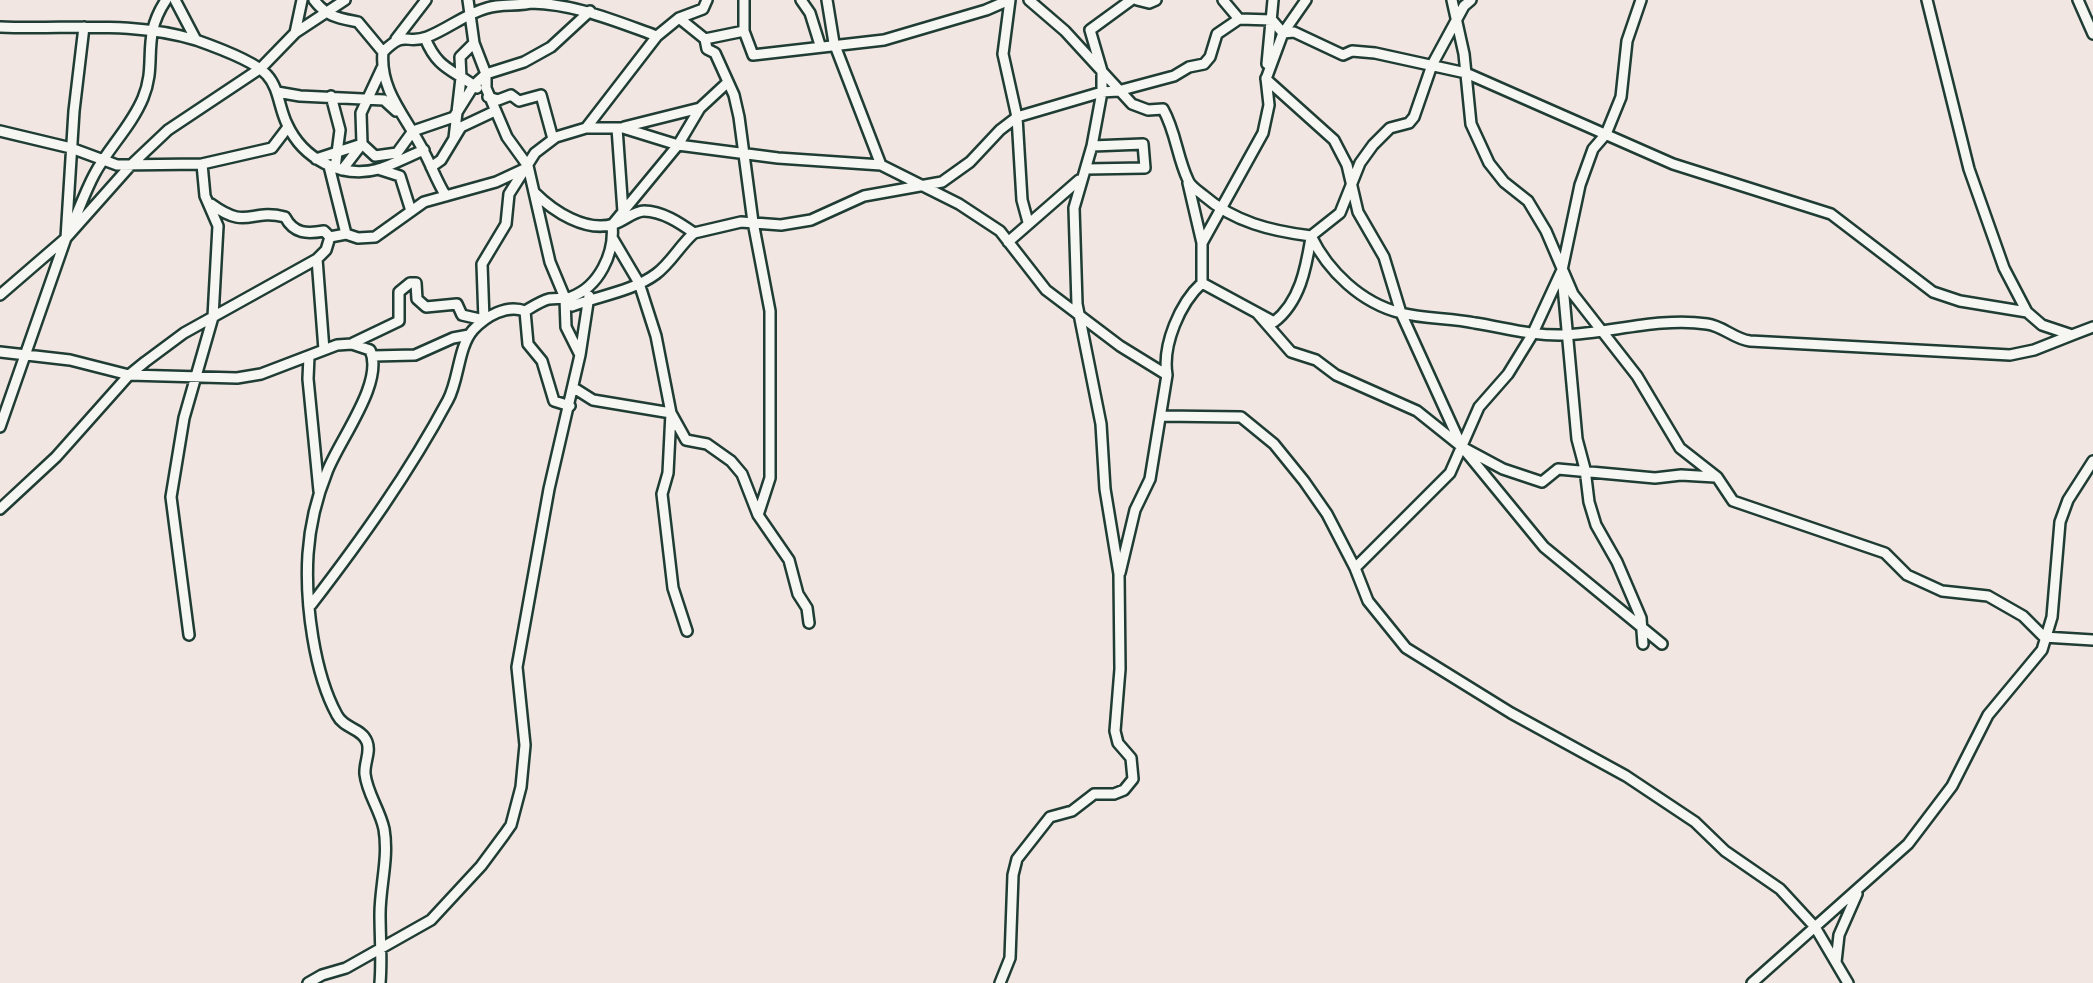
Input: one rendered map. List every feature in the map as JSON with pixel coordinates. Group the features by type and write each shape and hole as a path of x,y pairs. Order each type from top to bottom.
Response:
{"street":[{"path":"0,427 66,238 94,174 130,125 144,97 149,81 150,31 166,0"},
{"path":"175,0 196,40"},
{"path":"295,33 302,0"},
{"path":"314,0 323,13 340,20 358,22 383,52"},
{"path":"0,295 66,238 130,166 168,130 261,68 295,33 345,0"},
{"path":"426,0 383,52 382,68 361,113 362,144 375,156 397,153 413,131 454,117 474,85 486,74 524,62 551,47 590,11"},
{"path":"468,0 468,15 474,43 486,74 486,88 507,137 528,166 550,262 565,298 572,306 639,283 666,265 694,233 753,222 781,225 811,220 864,196 942,182 970,162 1000,130 1017,117 1102,92 1118,91 1174,76 1189,67 1204,64 1210,57 1217,34 1238,19 1272,20 1283,33"},
{"path":"586,128 657,36 679,18 703,9 707,0"},
{"path":"744,0 744,30 753,55 834,43 884,40 986,10 1010,0"},
{"path":"801,0 810,13 820,45"},
{"path":"827,0 834,43 881,165"},
{"path":"1010,0 1003,54 1017,117 1022,200 1028,222"},
{"path":"1029,0 1065,31 1132,104 1148,110 1163,109 1174,128 1202,243 1202,283 1192,293 1164,358 1167,375 1150,479 1135,510 1119,574"},
{"path":"1000,983 1010,958 1013,875 1017,859 1050,817 1072,811 1094,794 1114,794 1124,790 1133,779 1131,758 1118,743 1115,731 1120,669 1119,574 1105,489 1101,424 1077,304 1074,225 1081,179 1092,146 1102,92 1102,71 1090,30 1131,0"},
{"path":"1137,0 1149,3 1156,0"},
{"path":"1223,0 1238,19"},
{"path":"1202,243 1263,133 1269,105 1266,79 1273,0"},
{"path":"1266,79 1283,33 1306,0"},
{"path":"1452,0 1458,19 1471,124 1480,145 1504,182 1528,201 1546,231 1562,270 1586,315 1637,376 1680,447 1717,477 1733,500 1885,553 1907,575 1942,591 1988,596 2023,616 2044,637 2093,640"},
{"path":"1202,283 1274,322 1284,314 1307,272 1311,236 1340,213 1353,187 1360,163 1373,145 1390,128 1409,123 1414,117 1432,65 1471,0"},
{"path":"1355,568 1450,473 1479,407 1508,374 1532,335 1562,270 1580,185 1593,149 1606,134 1621,97 1627,41 1641,0"},
{"path":"1927,0 1969,169 2004,268 2027,312 2042,325 2072,335"},
{"path":"2078,0 2093,34"},
{"path":"395,40 405,37 425,38 489,6 505,8 536,2 590,11 657,36"},
{"path":"679,18 705,39 707,50 715,53 734,95 753,222 770,311 771,478 758,515"},
{"path":"0,27 129,26 196,40 261,68 277,92 288,127 304,149 316,159 336,168 378,169 400,176 411,211"},
{"path":"66,238 71,148 84,27"},
{"path":"705,39 744,30"},
{"path":"1283,33 1294,32 1343,55 1352,51 1375,53 1466,73 1673,164 1831,214 1933,292 1960,301 2027,312"},
{"path":"425,38 431,53 442,67 474,85 491,99"},
{"path":"454,138 454,117 461,78 460,57 474,43"},
{"path":"382,68 400,116"},
{"path":"1266,79 1334,139 1347,165 1358,212 1384,257 1401,313 1462,447 1544,547 1661,644"},
{"path":"308,983 322,975 346,968 431,920 481,866 511,825 521,787 525,745 517,667 549,489 575,388 591,284 607,260 613,239 612,226 678,145 700,108 728,82"},
{"path":"277,92 300,96 384,100 413,131 446,196"},
{"path":"491,99 511,95 519,101 541,95 553,139"},
{"path":"331,96 340,130 340,151 336,168 346,234"},
{"path":"484,320 482,264 506,225 509,194 535,153 553,139 586,128 620,128 700,108"},
{"path":"431,167 441,160 461,127 495,111"},
{"path":"0,131 130,166 202,164 272,148 288,127"},
{"path":"620,128 678,145 778,158 881,165 983,218 1000,231 1046,290 1080,317 1167,375"},
{"path":"620,128 623,212"},
{"path":"316,159 362,144"},
{"path":"336,168 362,144"},
{"path":"1086,169 1144,168 1143,144 1092,146"},
{"path":"378,169 424,150"},
{"path":"189,635 171,498 184,418 213,317 218,226 211,204 205,196 202,164"},
{"path":"330,237 346,234 358,238 375,237 424,202 496,182 528,166"},
{"path":"1008,242 1081,179"},
{"path":"1188,182 1222,209 1251,224 1311,236 1331,271 1355,289 1401,313 1475,323 1532,335 1567,335 1600,329 1673,323 1709,324 1740,340 2010,355 2034,350 2093,327"},
{"path":"534,191 559,214 579,222 612,226 642,211 662,215 694,233"},
{"path":"211,204 239,220 277,215 285,217 290,227 297,231 324,231 330,237"},
{"path":"0,509 55,457 129,375 184,333 317,259 326,250 330,237"},
{"path":"613,239 639,283 656,336 671,413 668,473 662,494 673,588 687,631"},
{"path":"317,259 324,351"},
{"path":"1562,270 1577,439 1595,525 1618,562 1642,626 1643,644"},
{"path":"0,352 70,360 129,375 249,376 352,344 399,321 401,316 398,292 410,283 416,283 417,299 426,307 457,304 462,315 484,320"},
{"path":"525,311 546,300 565,298 591,284"},
{"path":"565,298 566,327 580,355"},
{"path":"311,605 379,515 449,399 469,335 484,320 516,307 525,311"},
{"path":"525,311 528,344 542,361 549,394 554,401 570,406"},
{"path":"1257,313 1291,352 1316,360 1336,375 1417,411 1462,447 1503,469 1542,482 1558,469 1585,469 1655,478 1681,475 1717,477"},
{"path":"373,356 415,355 453,338 469,335"},
{"path":"352,344 370,350 374,374 319,493 313,510 308,557 317,660 337,716 345,727 361,732 367,742 365,774 384,830 386,855 380,914 383,946 380,983"},
{"path":"309,356 308,389 319,493"},
{"path":"575,388 593,400 671,413"},
{"path":"671,413 686,440 706,444 731,461 742,474 758,515 789,560 798,594 807,608 809,623"},
{"path":"1161,416 1241,417 1274,444 1327,514 1355,568 1368,601 1406,648 1467,688 1662,798 1695,822 1725,851 1780,889 1815,927 1848,983"},
{"path":"1752,983 1827,914 1858,892 1908,844 1952,786 1988,715 2042,650 2052,617 2060,522 2068,500 2093,461"},
{"path":"1836,961 1839,935 1858,892"}]}
